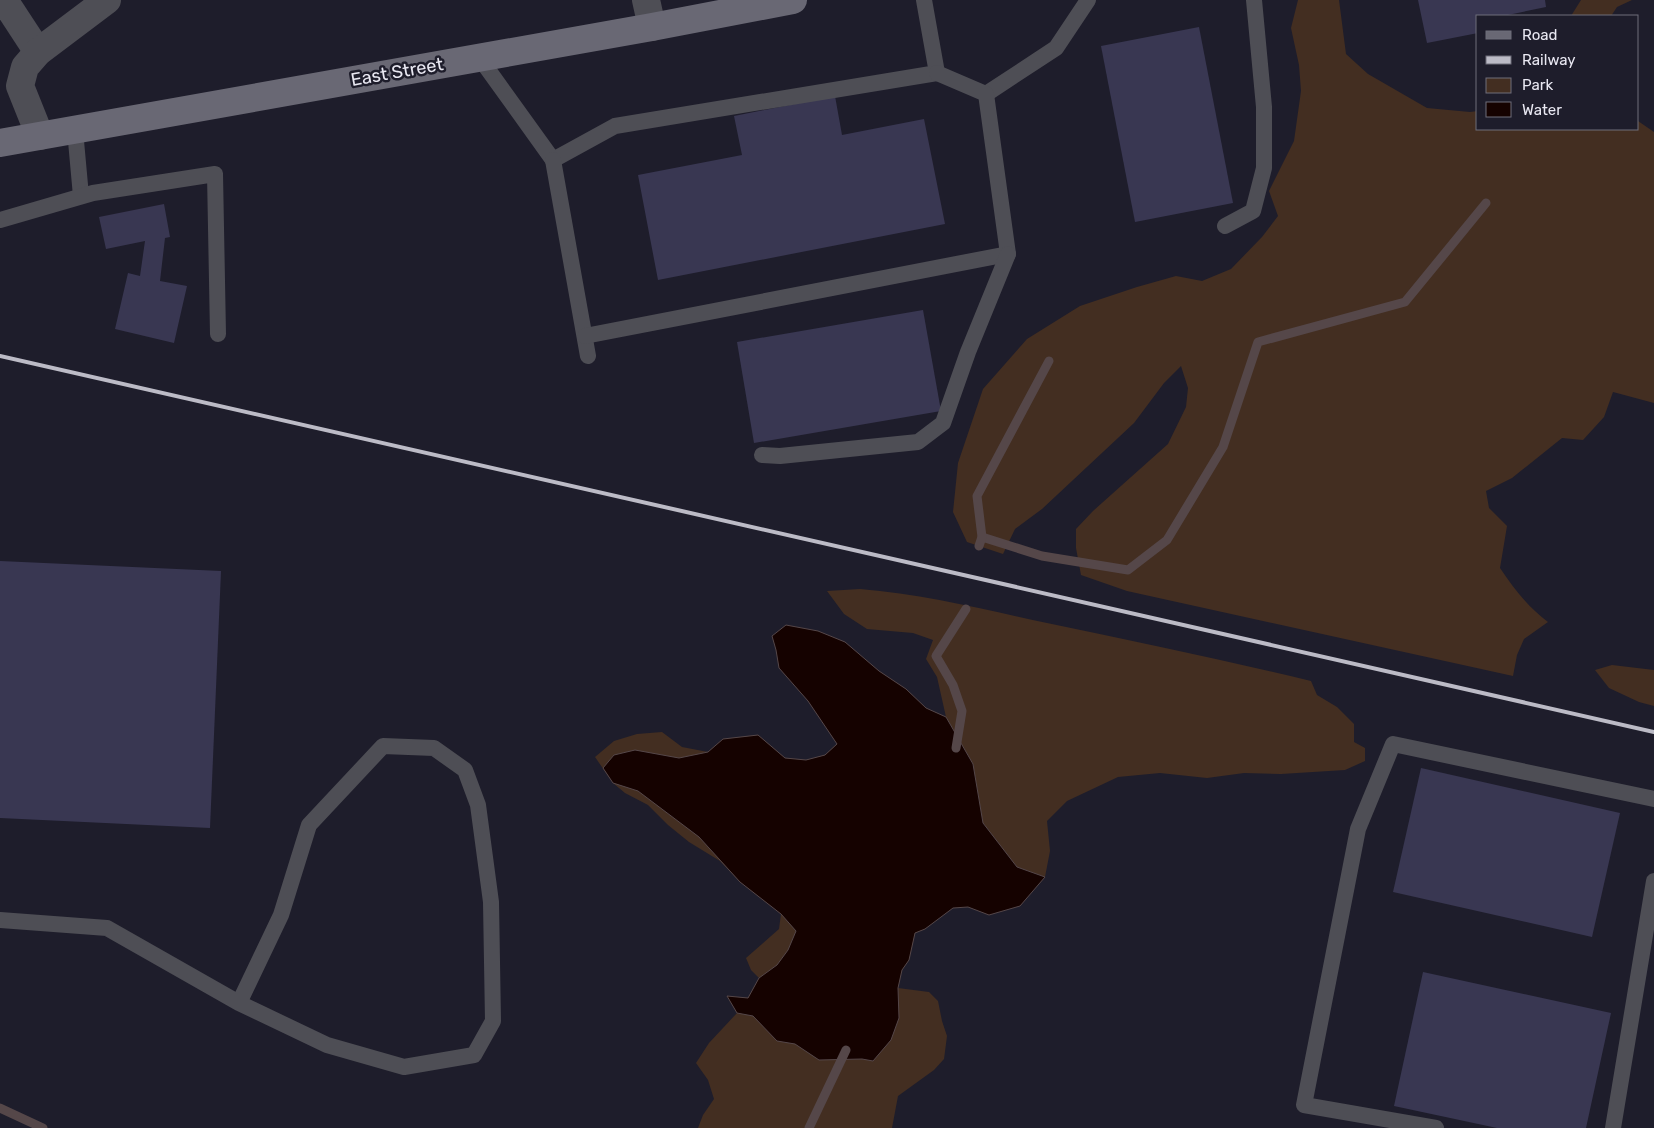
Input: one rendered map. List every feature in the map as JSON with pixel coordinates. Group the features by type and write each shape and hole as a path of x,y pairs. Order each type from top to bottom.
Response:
{"main road":[{"name":"East Street","path":"0,143 652,27 793,0"}],"street":[{"path":"4,0 32,60 20,86 40,136"},
{"path":"0,85 107,0"},
{"path":"646,0 652,27"}],"lane":[{"path":"924,0 937,73"},
{"path":"986,94 1056,48 1088,0"},
{"path":"1225,226 1253,210 1264,168 1264,107 1254,0"},
{"path":"479,57 553,160 588,356"},
{"path":"553,160 615,126 937,73 986,94"},
{"path":"762,456 780,456 918,442 943,423 968,352 1008,254 986,94"},
{"path":"74,130 81,196"},
{"path":"0,220 93,192 215,174 218,334"},
{"path":"585,336 1008,254"},
{"path":"1436,1128 1304,1105 1358,829 1393,744 1654,800"},
{"path":"0,920 107,928 239,1003 327,1045 404,1067 474,1055 493,1021 491,902 478,805 465,770 434,748 383,746 309,825 281,915 239,1003"},
{"path":"1613,1128 1654,881"}],"green space":[{"path":"1298,0 1339,0 1346,54 1368,74 1427,108 1476,111 1476,130 1639,130 1639,122 1654,132 1654,403 1613,392 1604,417 1583,440 1562,438 1512,478 1486,491 1489,508 1507,526 1500,568 1522,597 1548,622 1524,639 1517,655 1513,676 1127,591 1081,575 1076,548 1076,529 1093,511 1168,444 1186,407 1188,388 1181,366 1164,383 1134,423 1042,509 1015,529 1003,554 967,542 953,512 958,463 983,389 1027,339 1080,306 1176,276 1202,281 1231,269 1262,237 1278,216 1269,191 1294,141 1301,91 1299,65 1291,28"},
{"path":"1581,0 1632,0 1617,7 1612,15 1572,15"},
{"path":"860,589 884,591 954,603 1311,681 1317,695 1337,707 1354,724 1354,742 1365,748 1365,761 1345,770 1281,774 1244,773 1207,778 1160,773 1118,777 1067,801 1047,821 1050,851 1045,877 1017,867 983,823 973,764 946,717 937,677 926,659 933,640 913,633 867,629 844,614 827,591"},
{"path":"1612,665 1654,670 1654,706 1639,702 1609,688 1595,670"},
{"path":"662,732 682,747 708,752 723,739 758,735 785,758 806,760 825,755 837,744 925,929 915,933 909,960 902,970 898,988 929,992 938,1001 947,1036 944,1059 934,1070 898,1096 892,1128 698,1128 703,1115 714,1099 708,1080 696,1063 709,1043 737,1013 727,996 748,998 759,978 751,970 746,958 779,929 781,914 740,882 720,861 689,842 648,805 625,793 613,783 595,757 614,741 637,734"}],"water":[{"path":"786,625 818,631 845,642 879,671 906,689 926,708 946,717 973,764 983,823 1017,867 1045,877 1020,906 989,915 968,907 953,908 925,929 915,933 909,960 902,970 898,988 899,1018 891,1040 873,1061 862,1059 819,1060 795,1044 777,1041 753,1016 737,1013 727,996 748,998 759,978 777,965 788,950 796,931 781,914 740,882 699,837 638,791 613,783 603,768 614,755 635,750 679,758 708,752 723,739 758,735 785,758 806,760 825,755 837,744 808,701 779,668 772,636"}],"building":[{"path":"1418,0 1545,0 1546,7 1508,15 1476,15 1476,33 1427,43"},
{"path":"1199,27 1233,203 1135,222 1101,46"},
{"path":"835,96 842,135 924,119 945,224 658,280 638,175 742,155 734,116"},
{"path":"164,204 170,237 165,238 160,281 187,286 174,343 115,329 128,273 140,276 145,241 106,249 99,217"},
{"path":"923,310 941,411 754,443 737,342"},
{"path":"0,561 221,571 210,828 0,818"},
{"path":"1421,768 1620,813 1592,937 1393,892"},
{"path":"1423,972 1611,1013 1586,1128 1497,1128 1394,1106"}],"waterway":[{"path":"982,537 1042,556 1128,570 1167,540 1223,447 1258,342 1405,302 1486,203"},
{"path":"979,546 982,537 977,496 1049,361"},
{"path":"956,748 962,711 953,685 936,656 966,609"},
{"path":"809,1128 846,1050"},
{"path":"0,1108 43,1128"}],"railway":[{"path":"0,356 1654,732"}]}
